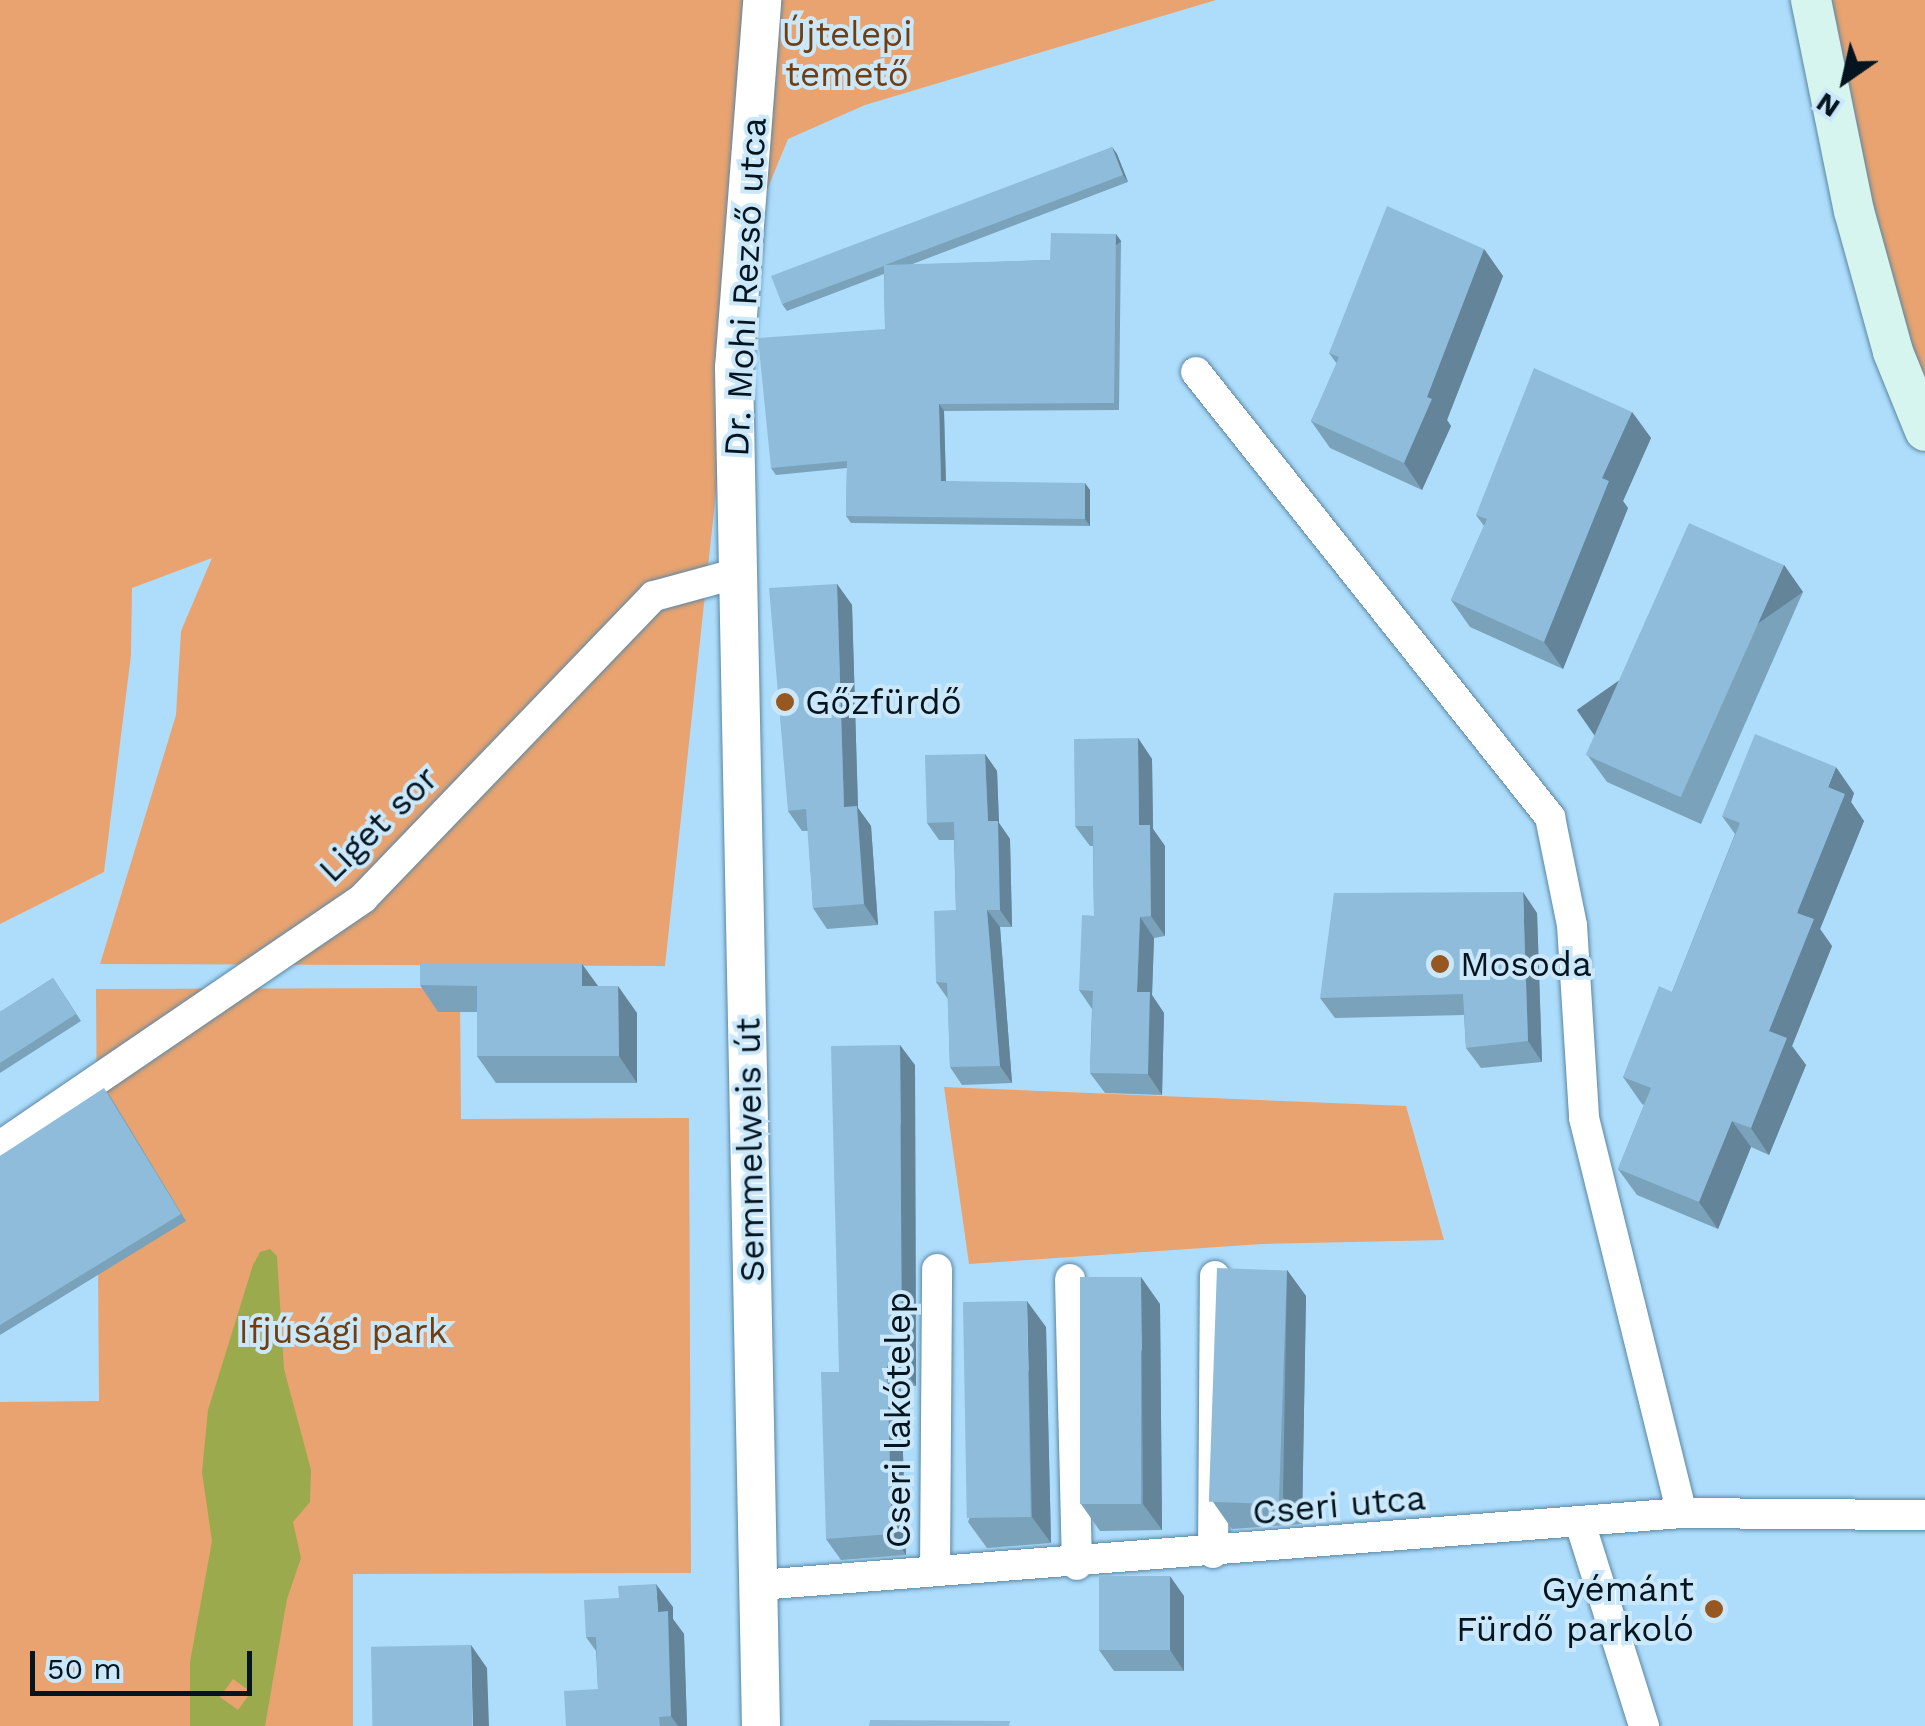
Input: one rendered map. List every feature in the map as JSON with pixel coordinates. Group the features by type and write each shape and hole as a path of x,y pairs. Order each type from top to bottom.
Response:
{"main road":[{"path":"1811,0 1854,211 1893,352 1925,431"}],"street":[{"name":"Dr. Mohi Rezső utca","path":"735,574 734,368 762,0"},
{"path":"1196,372 1550,817 1572,925 1584,1118 1682,1514"},
{"name":"Liget sor","path":"0,1146 363,898 654,596 735,574"},
{"name":"Semmelweis út","path":"735,574 761,1726"},
{"name":"Cseri lakótelep","path":"935,1571 937,1269"},
{"path":"1213,1553 1216,1276"},
{"path":"1070,1279 1077,1565"},
{"name":"Cseri utca","path":"759,1585 1077,1565 1581,1526 1682,1514 1925,1516"},
{"path":"1581,1526 1644,1726"}],"green space":[{"name":"Újtelepi temető","path":"0,0 1216,0 865,105 788,139 742,251 665,966 100,964 176,715 181,631 212,558 132,588 131,655 104,872 0,924"},
{"path":"1811,0 1925,0 1925,431"},
{"name":"Ifjúsági park","path":"460,988 461,1119 689,1118 691,1573 353,1574 353,1726 0,1726 0,1402 99,1401 96,989"},
{"path":"944,1087 1406,1106 1444,1240 1262,1244 969,1264"}],"shaded area":[{"path":"270,1249 277,1256 284,1369 311,1470 310,1502 293,1522 301,1558 287,1599 265,1726 190,1726 190,1662 212,1541 202,1472 208,1410 260,1252","holes":["233,1679 251,1692 238,1710 220,1697"]}],"building":[{"path":"1112,147 1123,175 885,265 1050,260 1051,233 1116,234 1114,403 939,404 941,481 1085,483 1085,519 846,516 847,461 771,468 758,338 885,329 884,266 782,304 771,276"},
{"path":"1387,206 1484,249 1427,397 1432,399 1404,463 1311,421 1339,357 1329,353"},
{"path":"1534,368 1632,412 1602,478 1609,481 1544,642 1451,600 1487,519 1476,515"},
{"path":"1689,523 1784,565 1681,797 1586,755"},
{"path":"837,584 844,807 857,806 864,904 813,908 806,809 788,811 769,588"},
{"path":"1755,734 1836,767 1828,787 1845,794 1797,913 1814,919 1769,1031 1787,1038 1751,1128 1732,1121 1699,1202 1618,1169 1651,1088 1623,1077 1659,986 1672,992 1740,823 1722,816"},
{"path":"1138,738 1139,825 1150,825 1151,916 1140,917 1137,992 1150,992 1148,1074 1090,1073 1093,991 1079,990 1082,915 1094,916 1093,826 1075,826 1074,739"},
{"path":"985,754 988,821 998,821 1000,910 987,910 1000,1066 950,1067 947,983 936,982 934,911 956,910 954,822 927,823 925,755"},
{"name":"Mosoda","path":"1523,892 1528,1041 1466,1048 1463,994 1320,998 1334,893"},
{"path":"420,964 582,964 582,986 618,986 619,1056 477,1056 477,986 420,985"},
{"path":"53,978 76,1014 0,1063 0,1012"},
{"path":"900,1045 902,1366 887,1366 892,1534 826,1539 821,1372 839,1372 831,1046"},
{"path":"104,1088 181,1214 0,1325 0,1156"},
{"path":"1217,1268 1287,1270 1279,1504 1209,1502"},
{"path":"1080,1277 1141,1277 1141,1504 1080,1504"},
{"path":"1027,1301 1031,1517 967,1518 963,1302"},
{"path":"1099,1576 1170,1576 1170,1650 1099,1650"},
{"path":"656,1584 658,1612 668,1611 671,1716 659,1717 660,1726 566,1726 564,1691 598,1689 596,1637 586,1637 584,1600 619,1598 618,1586"},
{"path":"471,1645 472,1726 372,1726 371,1647"},
{"path":"870,1720 1010,1721 1009,1726 869,1726"}],"place":[{"name":"Gőzfürdő","path":"785,702"},
{"name":"Mosoda","path":"1440,964"},
{"name":"Gyémánt Fürdő parkoló","path":"1714,1609"}]}
